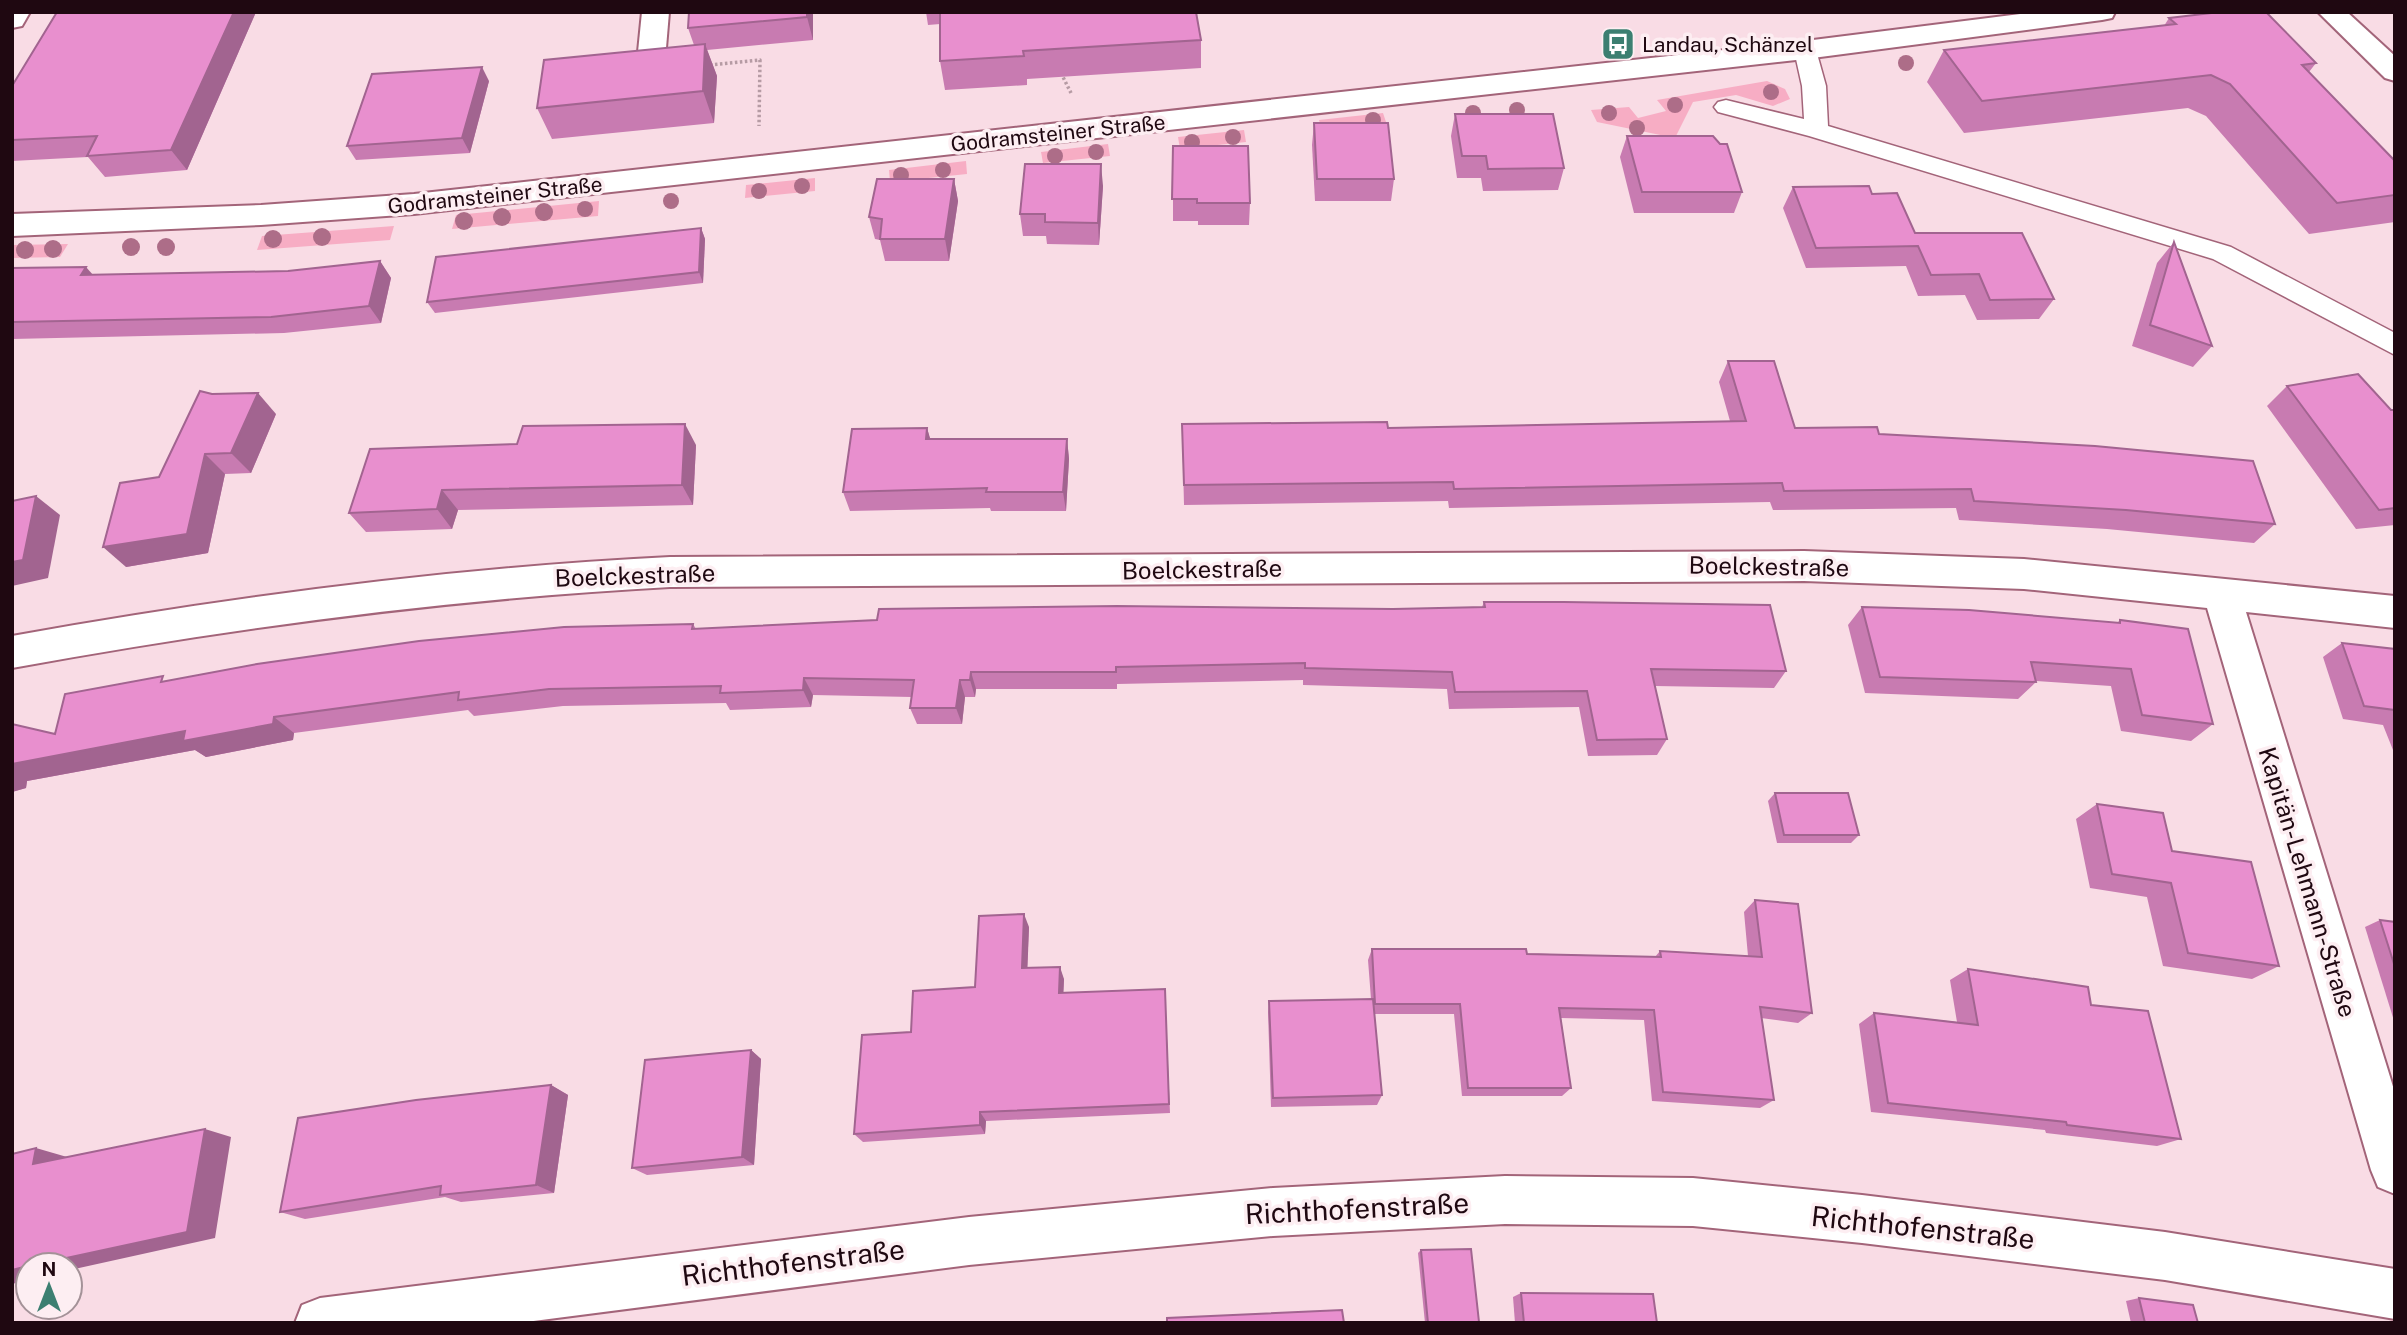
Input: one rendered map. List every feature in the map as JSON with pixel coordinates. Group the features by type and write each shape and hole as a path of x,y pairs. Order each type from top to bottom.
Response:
{"street":[{"path":"12,20 17,12"},
{"path":"650,72 656,12"},
{"name":"Godramsteiner Straße","path":"12,225 261,215 414,204 1805,50 2102,12"},
{"path":"2331,12 2395,72"},
{"name":"Boelckestraße","path":"12,652 190,620 356,597 485,582 670,572 1804,566 2024,574 2395,612"},
{"name":"Kapitän-Lehmann-Straße","path":"2221,593 2395,1170"},
{"name":"Richthofenstraße","path":"320,1323 982,1240 1273,1212 1505,1200 1693,1202 1863,1219 2165,1256 2395,1294"}],"lane":[{"path":"1805,50 1814,86 1816,130"},
{"path":"1726,107 1816,130 2222,253 2395,345"}],"path":[{"path":"650,72 760,60 759,133"},
{"path":"1058,66 1074,101"}],"shaded area":[{"path":"1767,81 1785,89 1790,99 1773,106 1736,95 1693,102 1675,138 1597,122 1591,110 1629,107 1638,118 1666,111 1657,100"},
{"path":"1383,113 1387,125 1322,131 1319,120"},
{"path":"1244,130 1246,142 1180,149 1178,137"},
{"path":"1108,144 1110,156 1043,163 1041,152"},
{"path":"966,161 967,174 890,182 889,170"},
{"path":"815,178 815,191 745,198 746,185"},
{"path":"599,201 598,216 452,229 456,215"},
{"path":"394,226 390,240 257,250 262,236"},
{"path":"68,244 60,257 12,258 12,245"}],"building":[{"path":"57,12 234,12 171,150 87,156 97,136 12,140 12,86"},
{"path":"689,12 807,12 807,17 688,28"},
{"path":"940,12 1196,12 1201,40 1023,51 1024,56 940,61"},
{"path":"2220,12 2266,12 2316,63 2302,65 2395,161 2395,195 2337,203 2230,84 2211,75 1982,101 1944,50 2176,24 2169,18"},
{"path":"705,44 703,91 537,108 544,60"},
{"path":"482,67 462,138 347,146 372,74"},
{"path":"1455,114 1553,114 1564,168 1488,169 1486,156 1462,156"},
{"path":"1314,123 1388,123 1394,179 1317,179"},
{"path":"1627,136 1713,136 1720,144 1727,144 1742,192 1642,192"},
{"path":"1173,146 1248,146 1250,203 1197,203 1197,199 1172,199"},
{"path":"1025,164 1101,164 1098,223 1045,222 1045,214 1020,214"},
{"path":"877,179 954,179 945,239 880,239 882,219 869,217"},
{"path":"1869,186 1872,194 1897,193 1915,233 2022,233 2054,299 1990,300 1979,274 1931,275 1918,246 1816,248 1793,187"},
{"path":"701,228 699,272 427,302 436,257"},
{"path":"2174,242 2212,346 2150,325"},
{"path":"380,261 369,306 271,317 12,322 12,268 86,267 81,275 288,271"},
{"path":"1728,361 1774,361 1795,428 1877,427 1879,434 2095,446 2253,461 2275,524 2126,510 1974,501 1971,489 1784,491 1782,483 1454,489 1453,482 1184,485 1182,424 1387,422 1388,428 1746,421"},
{"path":"2358,374 2391,410 2395,410 2395,508 2379,510 2287,386"},
{"path":"200,391 212,394 258,393 231,453 205,454 187,534 103,547 120,483 159,477"},
{"path":"685,424 682,485 442,490 437,509 349,513 370,449 517,444 523,426"},
{"path":"927,428 926,439 1067,439 1063,492 986,492 987,488 843,492 852,429"},
{"path":"36,496 23,560 12,562 12,501"},
{"path":"1484,602 1770,605 1786,671 1651,669 1667,739 1597,740 1587,691 1455,692 1452,672 1305,668 1305,663 1116,667 1116,672 971,672 970,680 960,680 956,708 910,708 914,680 804,678 803,690 720,693 721,686 549,689 458,700 459,692 274,717 273,724 183,741 185,731 12,764 12,724 55,734 65,694 163,676 161,682 257,664 419,641 564,627 693,624 692,629 877,620 879,609 1117,606 1393,609 1485,607"},
{"path":"1862,607 1969,610 2120,623 2120,620 2188,629 2213,724 2142,715 2131,669 2031,662 2036,682 1880,677"},
{"path":"2342,643 2395,649 2395,710 2364,706"},
{"path":"1775,793 1848,793 1859,835 1784,835"},
{"path":"2097,804 2163,813 2172,851 2251,862 2279,966 2188,953 2171,883 2112,874"},
{"path":"1755,900 1798,904 1812,1013 1760,1007 1774,1100 1663,1092 1654,1010 1559,1008 1571,1088 1468,1088 1460,1004 1375,1004 1372,949 1526,949 1527,954 1661,957 1660,951 1762,957"},
{"path":"1024,914 1022,968 1060,967 1059,993 1165,989 1169,1104 980,1112 980,1125 854,1134 862,1035 911,1032 913,991 975,987 979,916"},
{"path":"2380,920 2395,922 2395,967"},
{"path":"1968,969 2088,987 2091,1005 2148,1011 2181,1139 2067,1125 2066,1122 1888,1103 1874,1013 1978,1025"},
{"path":"1373,999 1382,1095 1273,1098 1269,1001"},
{"path":"751,1050 742,1157 632,1168 645,1060"},
{"path":"551,1085 536,1185 440,1195 441,1186 280,1212 298,1118 416,1100"},
{"path":"205,1129 187,1232 84,1254 84,1251 14,1251 12,1270 12,1154 36,1148 33,1164"},
{"path":"1471,1249 1479,1322 1428,1323 1421,1250"},
{"path":"1521,1293 1653,1294 1657,1323 1524,1323"},
{"path":"2139,1298 2193,1305 2198,1323 2145,1323"},
{"path":"1342,1310 1344,1323 1167,1323 1167,1318"}],"place":[{"name":"Landau, Schänzel","path":"1618,44"}]}
